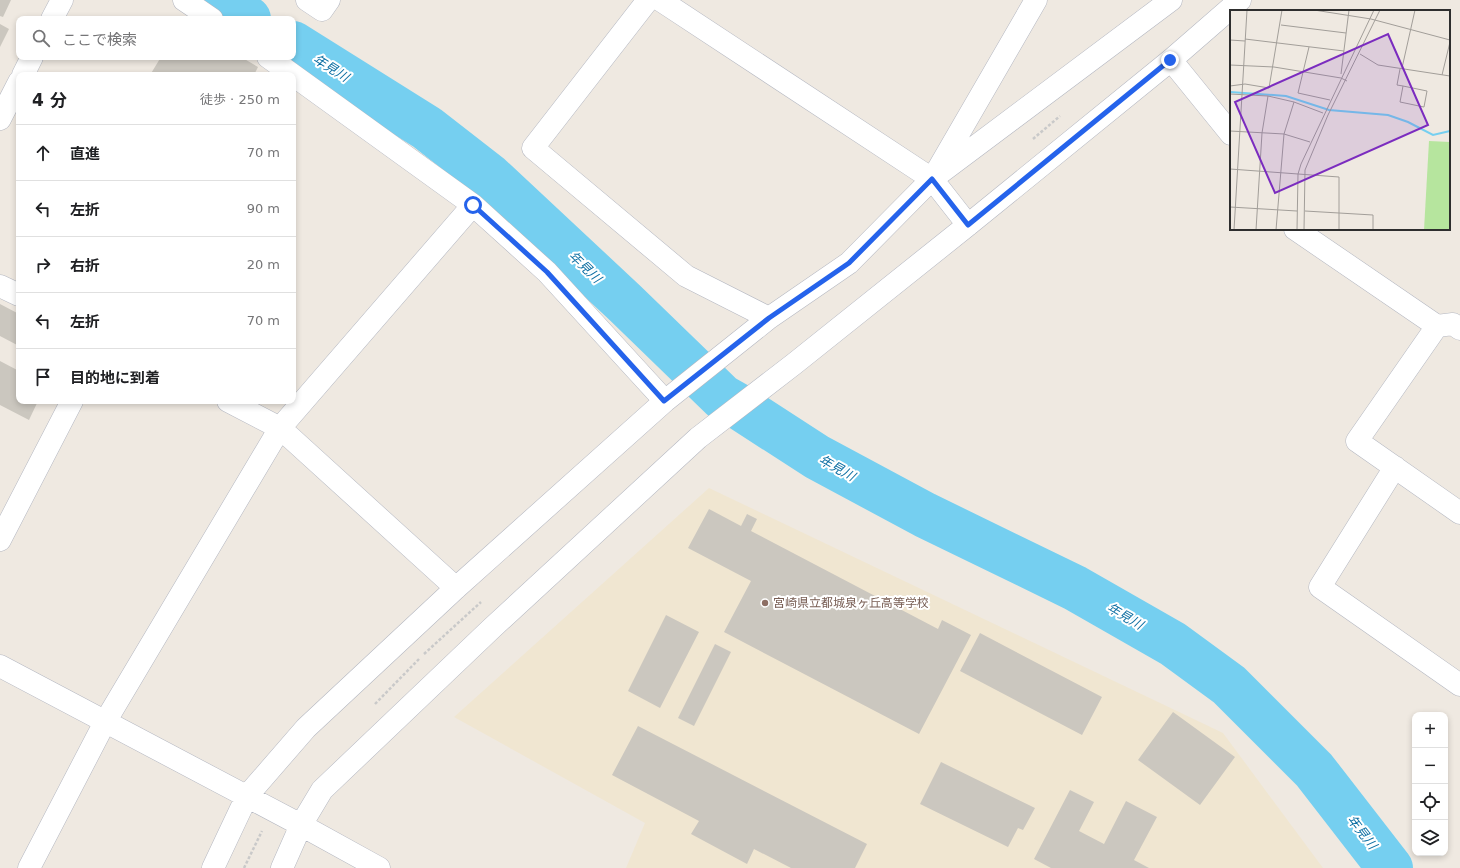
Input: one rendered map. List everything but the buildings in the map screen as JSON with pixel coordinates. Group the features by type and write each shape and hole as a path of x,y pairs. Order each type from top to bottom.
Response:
{"street":[{"path":"54,16 62,0"},
{"path":"184,0 208,16"},
{"path":"306,0 322,10 329,0"},
{"path":"648,0 533,148 686,276 764,322"},
{"path":"660,0 932,179 968,225"},
{"path":"932,179 1036,0"},
{"path":"213,868 248,796 306,728 456,588 664,401 764,322 849,263 932,179 1171,0"},
{"path":"282,868 301,825 322,790 492,628 698,438 794,364 968,225 1170,60 1240,0"},
{"path":"24,72 30,60"},
{"path":"1170,60 1230,133"},
{"path":"296,80 473,205 547,272 664,401"},
{"path":"0,118 16,88"},
{"path":"29,868 105,722 280,428 473,205"},
{"path":"1297,230 1452,324 1357,441 1460,512"},
{"path":"0,286 16,294"},
{"path":"0,540 70,404"},
{"path":"234,404 280,428 456,588"},
{"path":"1395,467 1320,587 1460,684"},
{"path":"0,666 248,796 379,868"}],"path":[{"path":"1028,142 1065,112"},
{"path":"244,868 263,827"}],"shaded area":[{"name":"宮崎県立都城泉ヶ丘高等学校","path":"709,488 1223,733 1323,868 626,868 645,823 454,717"}],"waterway":[{"name":"年見川","path":"214,0 243,16"},
{"name":"年見川","path":"296,46 427,128 490,177 625,303 722,397 817,457 925,515 1075,588 1173,644 1229,685 1314,770 1390,868"}],"place":[{"name":"宮崎県立都城泉ヶ丘高等学校","path":"765,603"}],"route":[{"path":"473,205 547,272 664,401 769,318 849,263 932,179 968,225 1170,60"}]}
